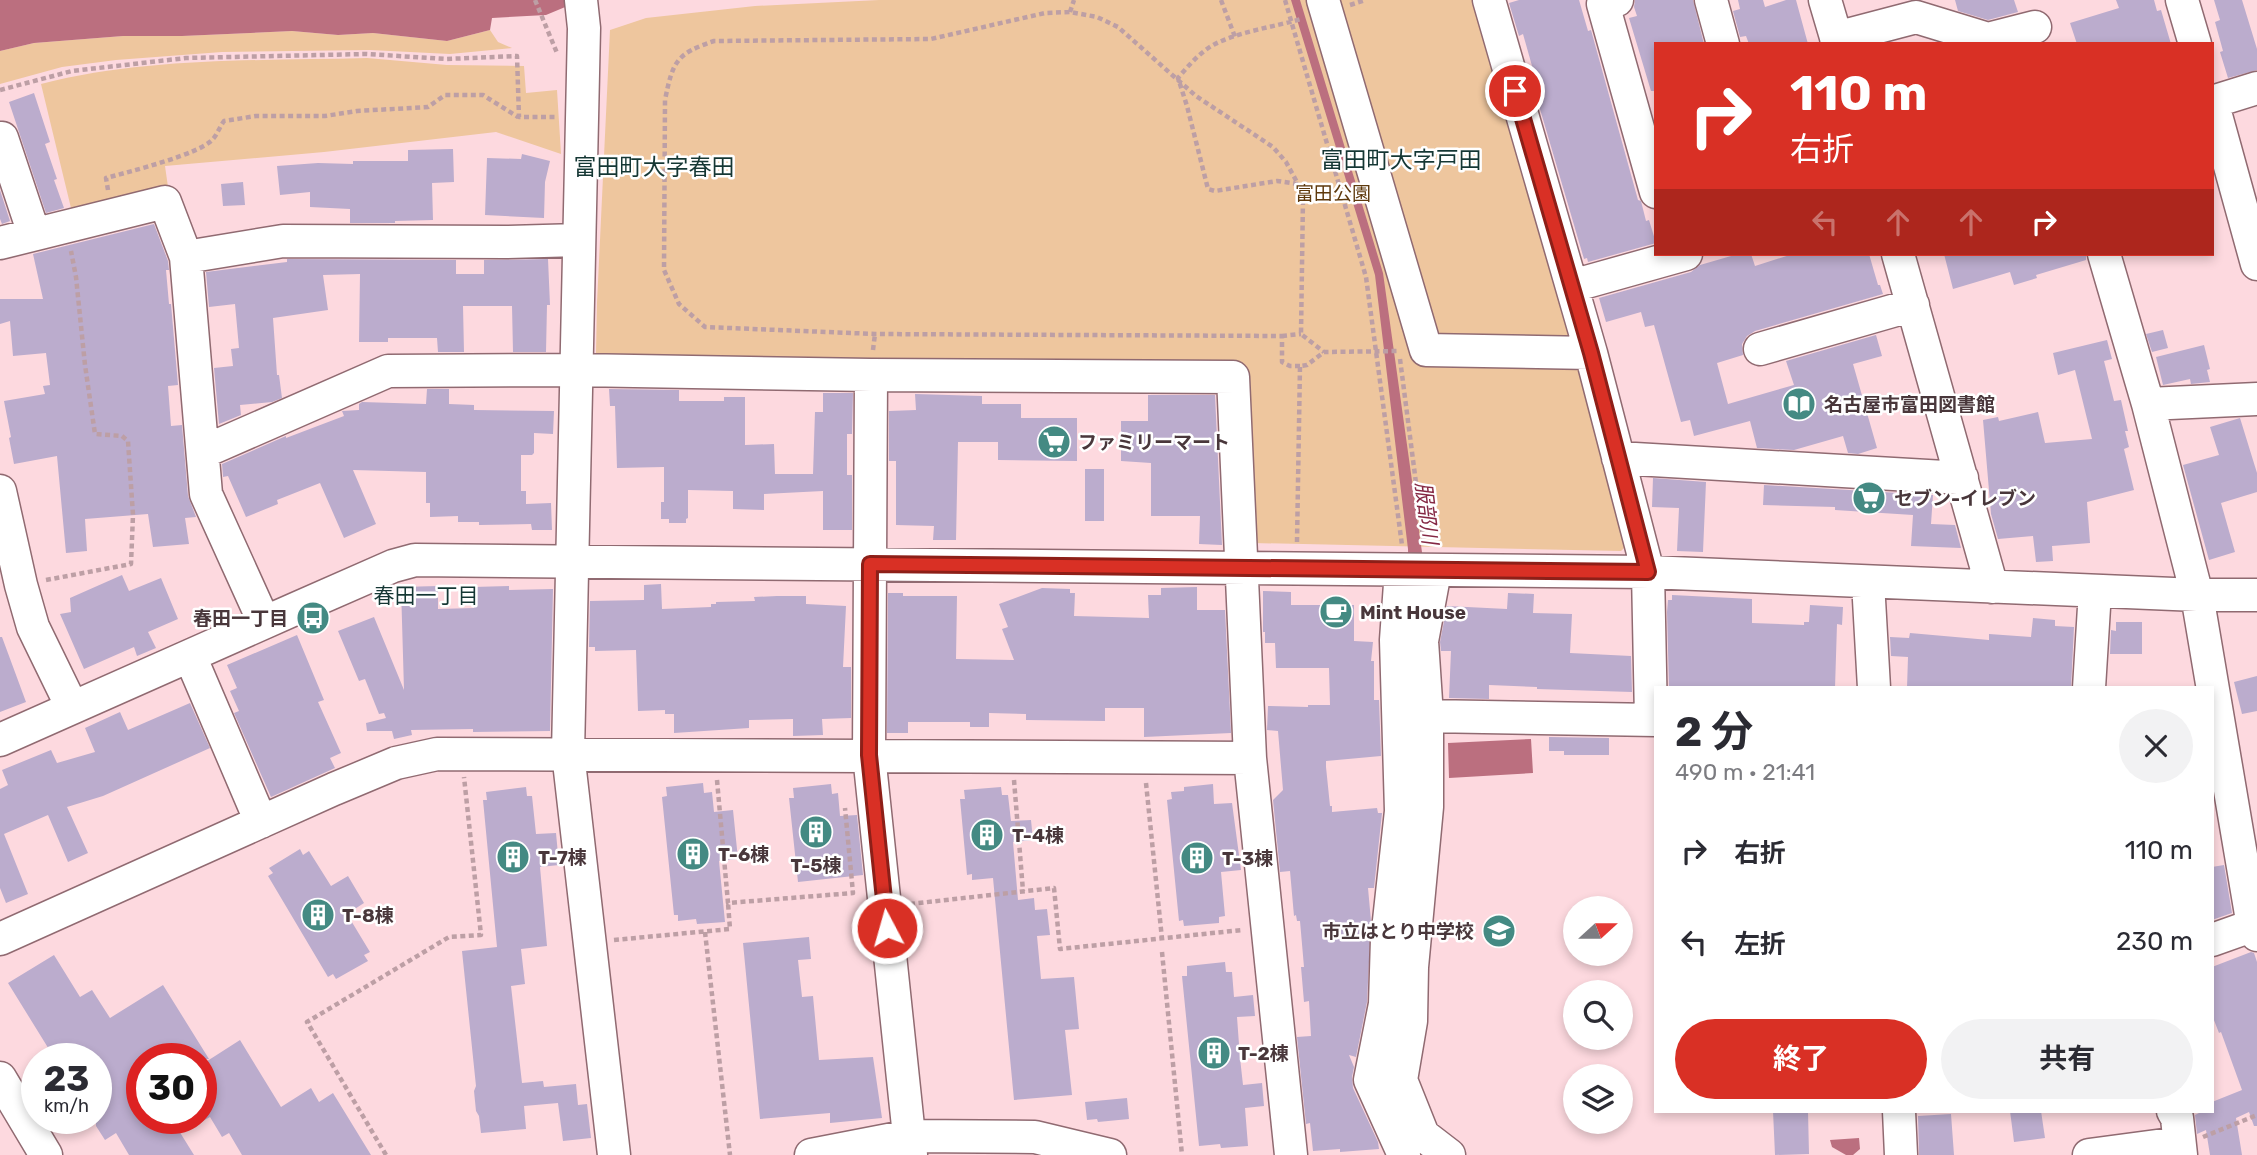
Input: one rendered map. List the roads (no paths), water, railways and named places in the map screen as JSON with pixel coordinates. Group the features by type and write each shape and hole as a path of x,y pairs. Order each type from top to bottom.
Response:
{"street":[{"path":"1323,0 1426,350 1591,353"},
{"path":"1427,716 1653,719 1648,572 1591,353 1489,0"},
{"path":"1617,0 1603,4 1654,185"},
{"path":"1711,0 1722,42"},
{"path":"1825,0 1837,41 1916,17 1988,40 2034,24"},
{"path":"2182,0 2194,42"},
{"path":"583,14 568,753 614,1155"},
{"path":"2214,101 2257,88"},
{"path":"2214,109 2257,264"},
{"path":"2,138 34,234"},
{"path":"0,243 164,202 186,257 206,494 264,622"},
{"path":"186,257 282,241 579,240"},
{"path":"1572,286 1674,256"},
{"path":"1899,256 1992,587"},
{"path":"2105,256 2148,404 2197,595 2213,686"},
{"path":"1760,349 1913,306"},
{"path":"203,452 388,371 576,370 1233,377 1250,758 1291,1155"},
{"path":"871,375 869,755 910,1146"},
{"path":"2148,404 2257,399"},
{"path":"1618,458 1962,478"},
{"path":"0,491 10,587 72,707"},
{"path":"0,740 393,566 415,560 1648,572 2197,595 2257,595"},
{"path":"1412,1146 1401,1080 1411,1021 1412,967 1427,807 1427,716 1421,571"},
{"path":"1421,571 1396,640 1401,811 1387,939 1385,1004 1370,1080 1412,1146 1449,1155"},
{"path":"1868,582 1874,686"},
{"path":"2089,686 2095,591"},
{"path":"190,656 261,822"},
{"path":"2214,691 2256,928 2214,939"},
{"path":"0,939 396,763 437,754 1250,758"},
{"path":"0,1078 46,1155"},
{"path":"1899,1113 1901,1155"},
{"path":"2089,1155 2180,1148 2174,1113"},
{"path":"811,1155 1035,1137 1110,1155"}],"place":[{"name":"名古屋市富田図書館","path":"1799,404"},
{"name":"ファミリーマート","path":"1054,442"},
{"name":"セブン-イレブン","path":"1869,498"},
{"name":"Mint House","path":"1336,612"},
{"name":"春田一丁目","path":"313,618"},
{"name":"T-5棟","path":"816,832"},
{"name":"T-4棟","path":"987,835"},
{"name":"T-6棟","path":"693,854"},
{"name":"T-7棟","path":"513,857"},
{"name":"T-3棟","path":"1197,858"},
{"name":"T-8棟","path":"318,915"},
{"name":"市立はとり中学校","path":"1499,931"},
{"name":"T-2棟","path":"1214,1053"}],"district":[{"name":"富田町大字戸田","path":"1401,160"},
{"name":"富田町大字春田","path":"654,167"},
{"name":"春田一丁目","path":"426,595"}],"park label":[{"name":"富田公園","path":"1333,193"}],"water label":[{"name":"服部川","path":"1427,513"}]}
